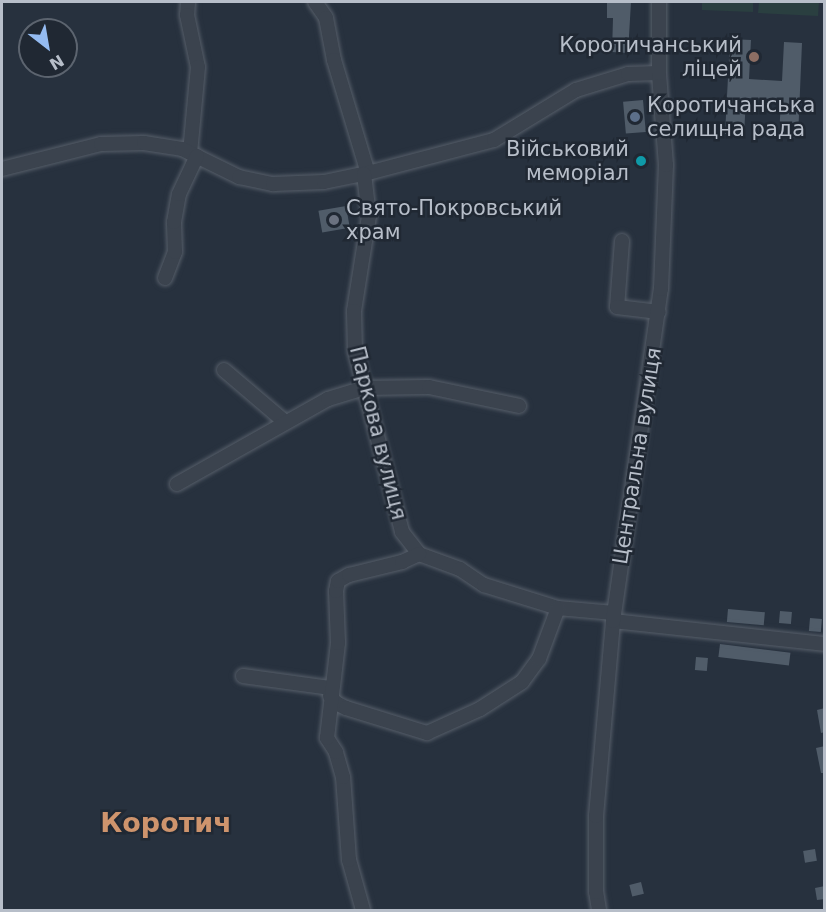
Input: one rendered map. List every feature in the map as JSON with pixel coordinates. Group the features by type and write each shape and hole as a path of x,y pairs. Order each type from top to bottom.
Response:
{"street":[{"path":"165,278 175,252 174,222 179,194 194,154 192,106 198,67 187,15 188,2"},
{"name":"Паркова вулиця","path":"315,2 326,18 334,60 366,174 369,216 354,311 355,351 402,532 419,554"},
{"name":"Центральна вулиця","path":"599,910 596,892 596,816 613,617 659,312 666,165 659,73 659,2"},
{"path":"2,169 101,144 162,144 194,154 239,177 273,184 324,182 366,174 494,140 576,90 598,81 628,74 659,73"},
{"path":"622,241 617,307 659,312"},
{"path":"224,369 285,422"},
{"path":"177,484 328,399 363,388 429,387 519,406"},
{"path":"363,910 349,860 344,777 336,752 327,738 338,643 335,605 338,581 349,575 402,562 419,554 460,569 484,585 558,608 825,644"},
{"path":"331,692 336,703 346,708 428,733 480,709 522,682 539,659 558,608"},
{"path":"243,676 331,692"}],"green space":[{"path":"702,2 753,2 753,12 702,10"},
{"path":"759,2 819,2 818,16 758,13"}],"building":[{"path":"607,2 631,2 628,53 612,52 613,18 607,18"},
{"path":"730,39 751,40 749,79 782,81 784,42 802,43 798,138 779,137 781,99 746,98 744,135 725,134"},
{"name":"Коротичанська селищна рада","path":"643,100 646,132 626,134 623,102"},
{"name":"Свято-Покровський храм","path":"346,206 350,228 322,233 318,211"},
{"path":"728,609 765,612 764,625 727,622"},
{"path":"780,611 792,612 791,624 779,623"},
{"path":"810,618 822,619 821,632 809,631"},
{"path":"720,644 790,653 789,666 718,657"},
{"path":"696,657 708,658 707,671 695,670"},
{"path":"825,708 825,732 821,733 817,710"},
{"path":"825,746 825,773 821,773 816,748"},
{"path":"815,849 817,861 805,863 803,851"},
{"path":"641,882 644,894 632,897 629,885"},
{"path":"825,886 825,899 817,900 815,888"}],"place":[{"name":"Коротичанський ліцей","path":"754,57"},
{"name":"Коротичанська селищна рада","path":"635,117"},
{"name":"Військовий меморіал","path":"641,161"},
{"name":"Свято-Покровський храм","path":"334,220"}],"district":[{"name":"Коротич","path":"166,823"}]}
